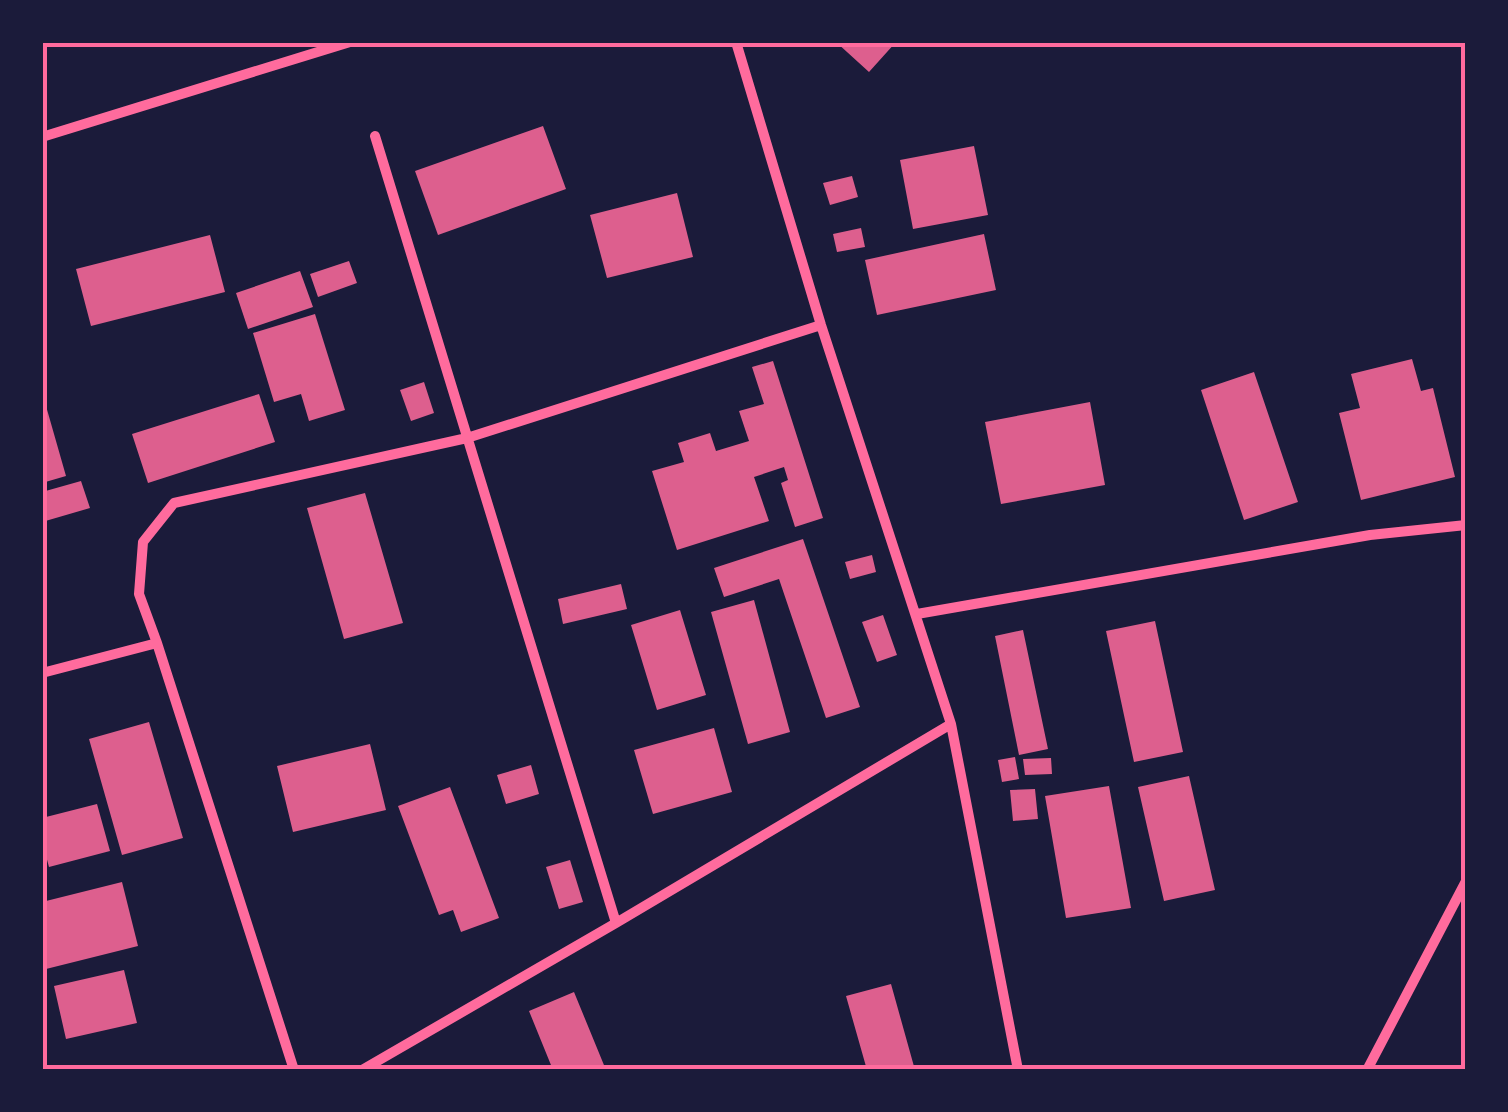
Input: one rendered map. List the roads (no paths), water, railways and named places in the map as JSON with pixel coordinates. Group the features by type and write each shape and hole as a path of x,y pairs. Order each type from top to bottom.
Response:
{"street":[{"path":"42,137 350,42"},
{"path":"736,42 821,325 952,724 1018,1070"},
{"path":"375,136 616,923"},
{"path":"294,1070 139,594 143,542 174,503 467,438 821,325"},
{"path":"917,614 1370,535 1466,525"},
{"path":"42,673 157,643"},
{"path":"362,1070 952,724"},
{"path":"1367,1070 1466,881"}]}
